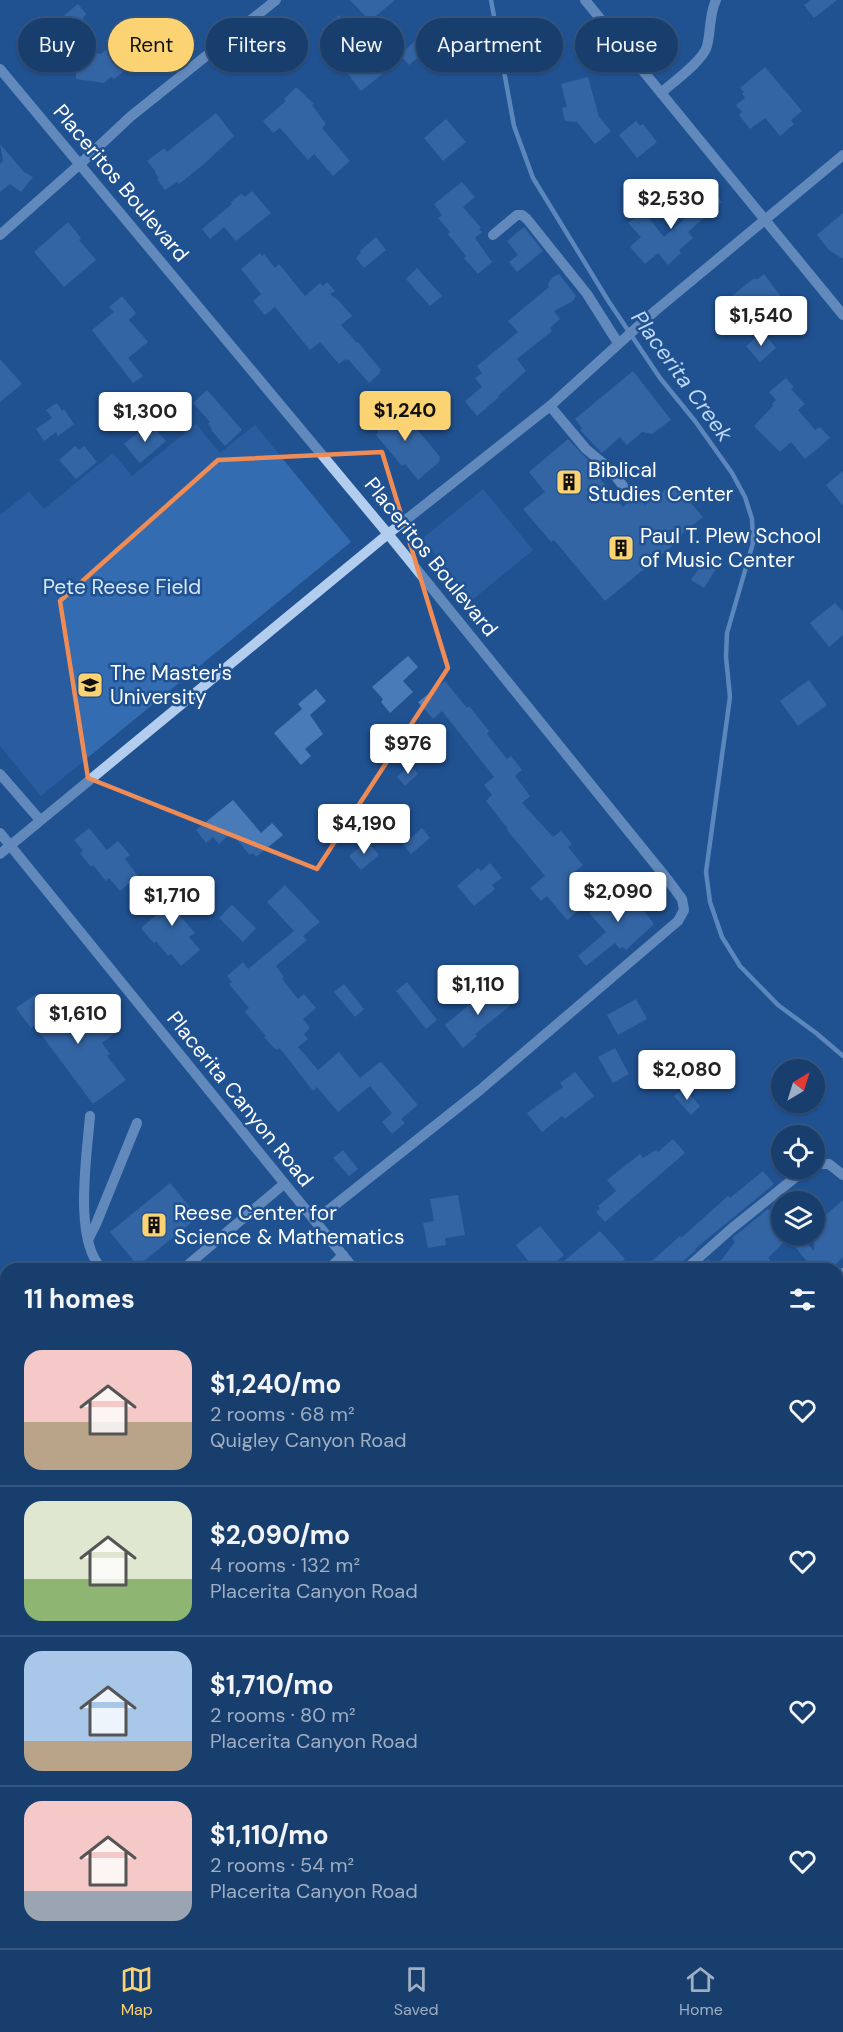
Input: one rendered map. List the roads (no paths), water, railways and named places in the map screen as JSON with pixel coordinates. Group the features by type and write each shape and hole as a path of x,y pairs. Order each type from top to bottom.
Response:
{"street":[{"path":"0,236 130,117 276,0"},
{"path":"585,0 843,315"},
{"path":"661,93 693,65 707,49 712,7 716,0"},
{"name":"Placeritos Boulevard","path":"0,69 388,534 681,899 684,910 678,921 480,1090 316,1220"},
{"path":"0,854 388,534 550,406 618,343 843,155"},
{"path":"493,235 517,216 522,215 527,219 587,294 618,343"},
{"path":"550,406 586,450 610,469 623,486"},
{"path":"0,774 40,820"},
{"name":"Placerita Canyon Road","path":"0,833 349,1263"},
{"path":"90,1116 84,1220 89,1251 96,1263"},
{"path":"88,1240 137,1123"},
{"path":"825,1164 829,1164 843,1175"},
{"path":"693,1263 793,1179"},
{"path":"190,1263 284,1184"},
{"path":"335,1263 343,1255"}],"waterway":[{"name":"Placerita Creek","path":"491,0 514,126 533,178 609,302 660,378 695,421 732,473 745,497 752,519 753,543 727,633 726,657 730,697 706,872 710,902 722,937 740,966 778,1005 843,1056"}],"place":[{"name":"Biblical Studies Center","path":"569,482"},
{"name":"Paul T. Plew School of Music Center","path":"621,548"},
{"name":"The Master's University","path":"90,685"},
{"name":"Reese Center for Science & Mathematics","path":"154,1225"}],"park label":[{"name":"Pete Reese Field","path":"122,587"}]}
